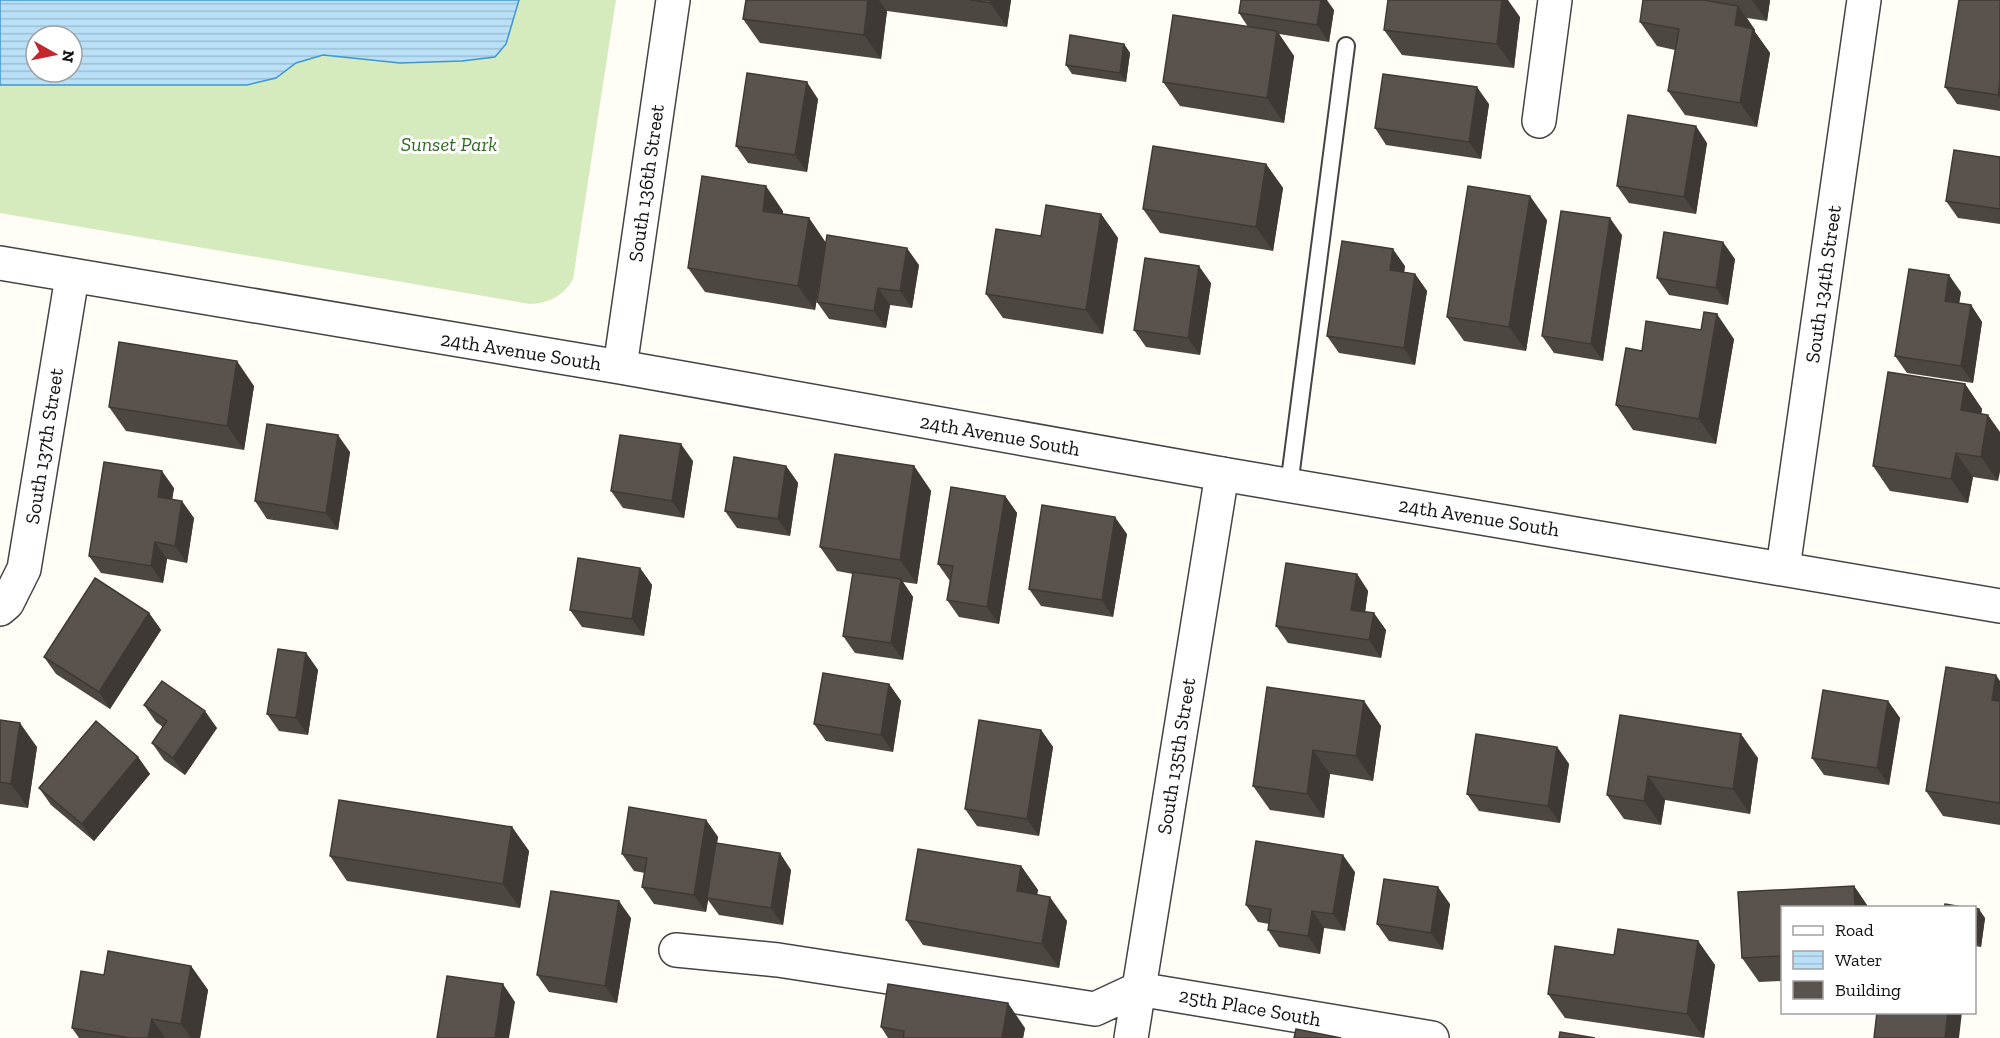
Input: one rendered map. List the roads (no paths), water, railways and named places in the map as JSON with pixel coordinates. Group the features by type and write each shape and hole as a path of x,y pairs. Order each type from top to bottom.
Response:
{"street":[{"name":"South 136th Street","path":"620,367 673,0"},
{"path":"1539,121 1555,0"},
{"name":"South 134th Street","path":"1783,568 1864,0"},
{"name":"24th Avenue South","path":"0,263 72,277 620,367 1289,486 2000,606"},
{"name":"South 137th Street","path":"0,609 7,603 24,569 72,277"},
{"name":"South 135th Street","path":"1131,1038 1222,474"},
{"path":"676,950 778,960 1095,1009 1138,989"},
{"name":"25th Place South","path":"1138,989 1432,1038"}],"lane":[{"path":"1289,486 1346,46"}],"water":[{"path":"0,0 519,0 506,44 495,57 462,61 400,63 323,55 296,63 276,78 247,85 0,85"}],"park label":[{"name":"Sunset Park","path":"449,144"}]}
